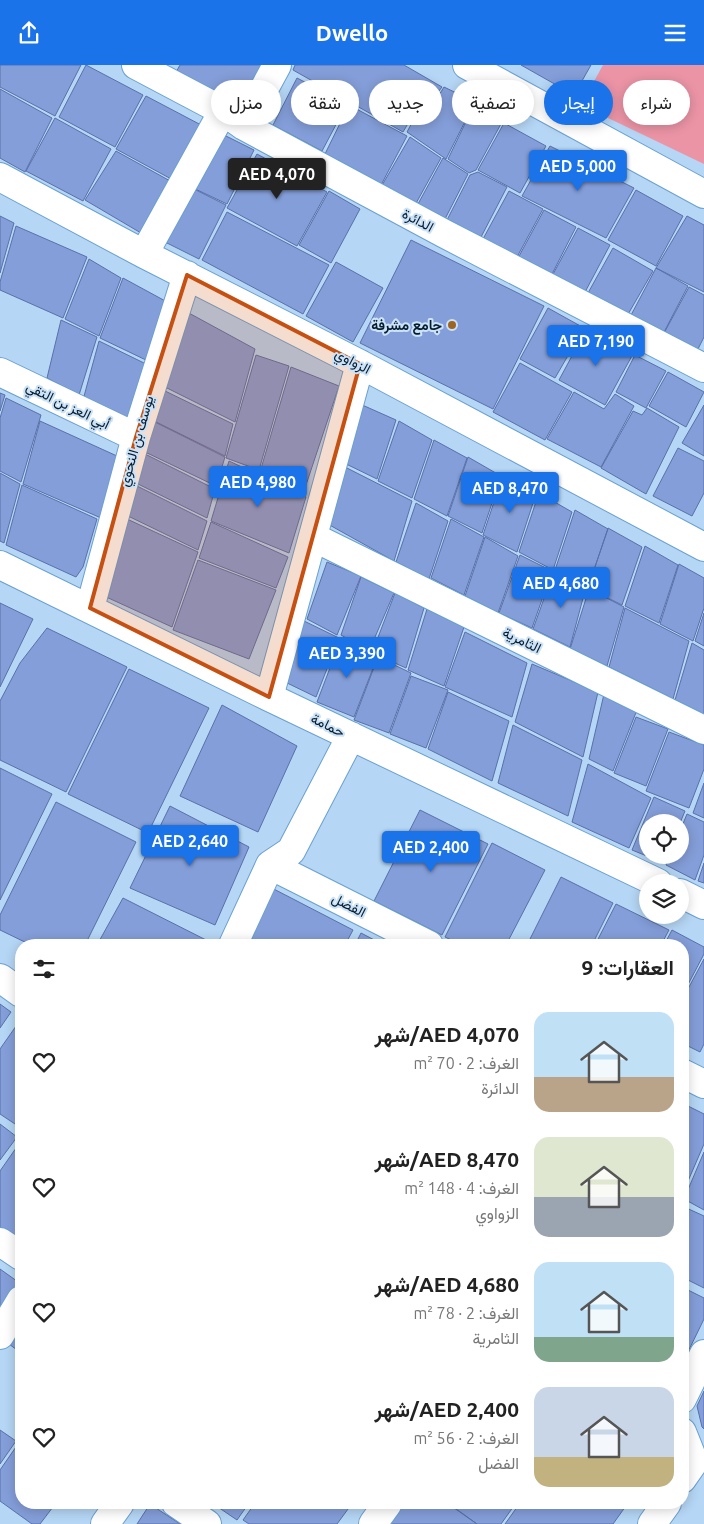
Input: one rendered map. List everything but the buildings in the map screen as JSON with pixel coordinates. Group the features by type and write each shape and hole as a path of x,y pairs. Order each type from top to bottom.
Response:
{"street":[{"name":"الدائرة","path":"136,65 211,106"},
{"path":"265,80 277,65"},
{"path":"467,65 704,194"},
{"path":"144,254 228,125"},
{"name":"الدائرة","path":"246,125 445,234 704,368"},
{"name":"الزواوي","path":"0,177 704,547"},
{"name":"يوسف بن النحوي","path":"90,608 136,437 187,275"},
{"path":"269,697 360,365"},
{"name":"أبي العز بن التقي","path":"0,372 136,437"},
{"name":"الثامرية","path":"313,537 704,730"},
{"name":"حمامة","path":"0,565 269,697 639,874"},
{"path":"236,939 270,865 291,851 351,736"},
{"name":"الفضل","path":"270,865 416,939"},
{"path":"689,898 704,905"},
{"path":"0,978 15,989"},
{"path":"689,1076 704,1084"},
{"path":"0,1242 15,1252"},
{"path":"0,1335 15,1309"},
{"path":"689,1385 704,1354"},
{"path":"105,1524 116,1509"},
{"path":"185,1509 208,1524"},
{"path":"373,1524 384,1509"},
{"path":"652,1524 663,1509"}],"highlighted area":[{"path":"187,275 360,364 269,697 90,608 136,437"}],"shaded area":[{"path":"603,65 704,65 704,164 613,120 613,80 595,80"}],"place":[{"name":"جامع مشرفة","path":"452,325"}]}
